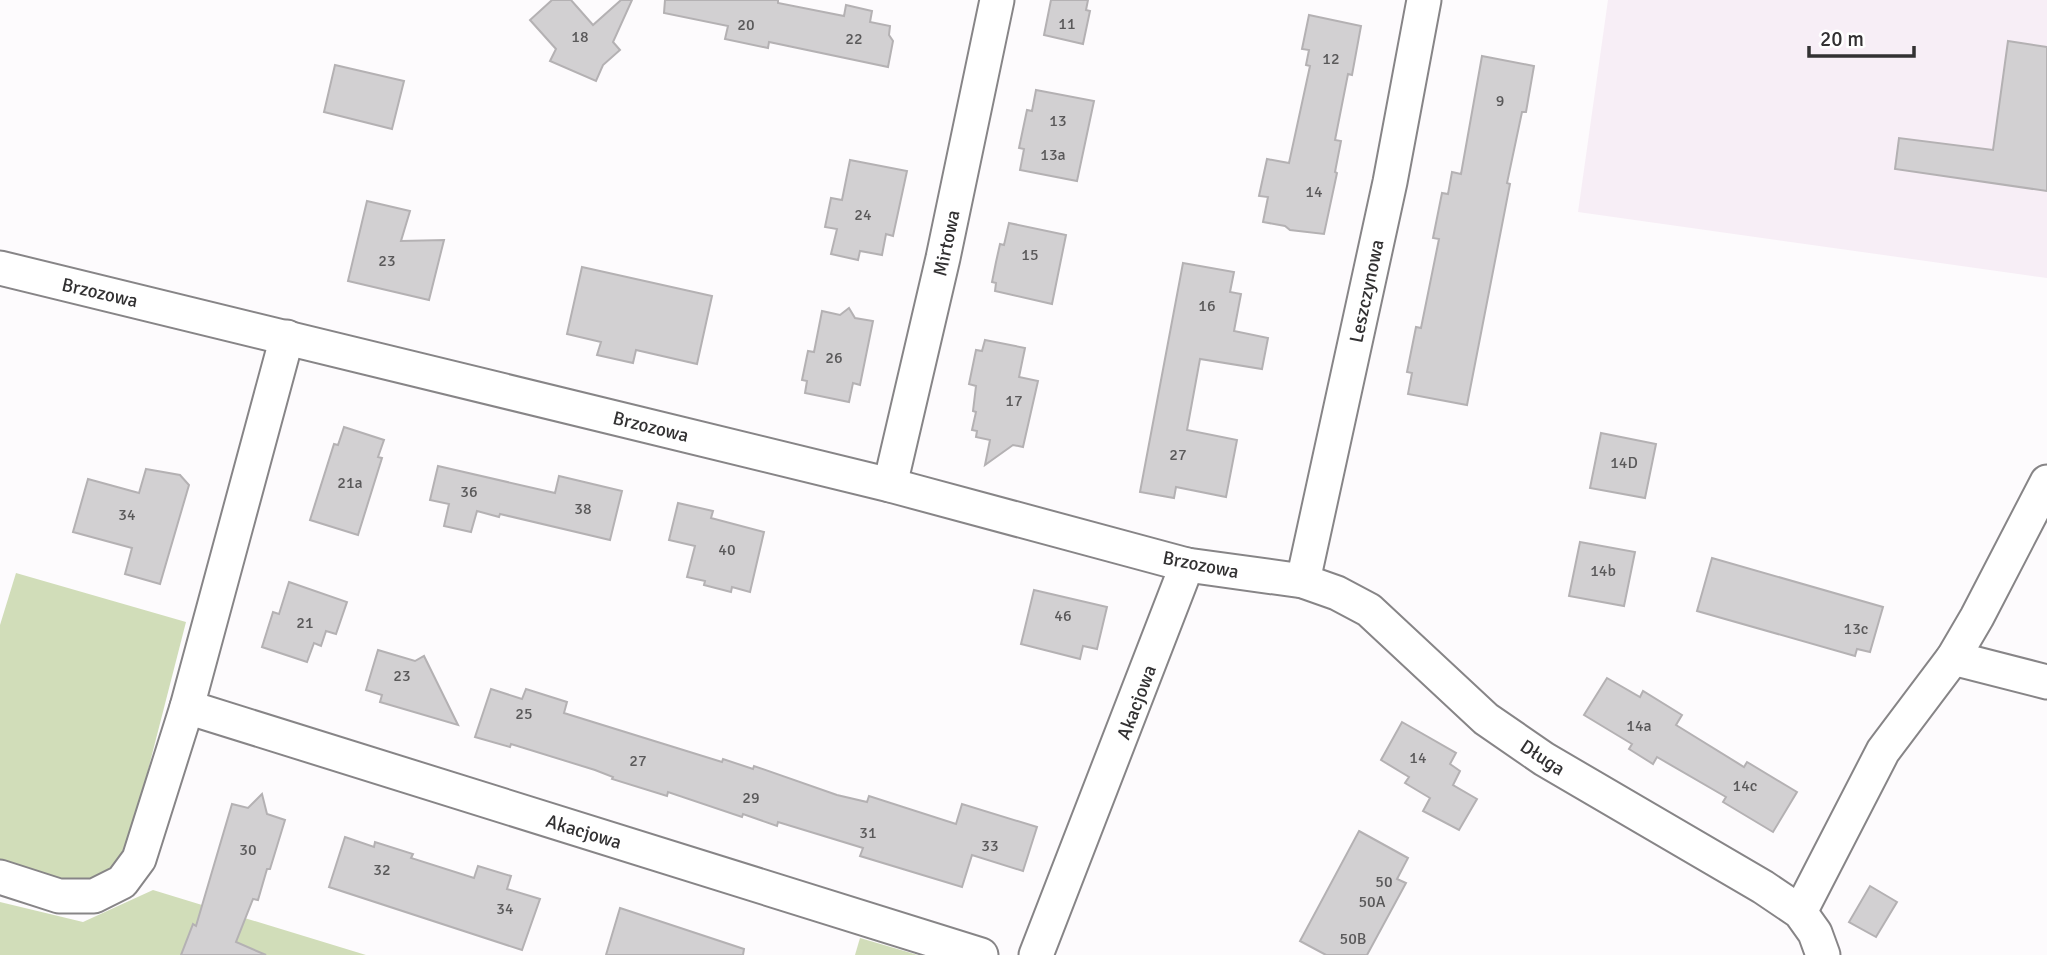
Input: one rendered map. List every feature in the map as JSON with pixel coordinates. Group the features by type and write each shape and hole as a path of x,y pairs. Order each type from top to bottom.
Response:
{"street":[{"name":"Mirtowa","path":"890,485 943,258 997,0"},
{"name":"Leszczynowa","path":"1303,581 1390,182 1424,0"},
{"name":"Brzozowa","path":"0,268 890,485 1187,565 1303,581"},
{"path":"0,877 59,895 94,896 122,882 139,859 187,707 288,337"},
{"path":"1800,912 1883,751 1953,658 2047,482"},
{"name":"Akacjowa","path":"1036,955 1187,565"},
{"name":"Długa","path":"1303,581 1337,593 1368,610 1486,719 1544,759 1763,887 1800,912 1815,933 1823,955"},
{"path":"1953,658 2047,682"},
{"name":"Akacjowa","path":"187,707 981,955"}],"shaded area":[{"path":"1608,0 2047,0 2047,278 1578,212"}],"green space":[{"path":"16,573 186,622 126,856 111,872 100,878 71,880 0,860 0,625"},
{"path":"153,890 366,955 0,955 0,902 83,922"},
{"path":"860,938 918,955 855,955"}],"building":[{"path":"552,0 571,0 593,25 621,0 632,0 613,42 620,50 603,65 596,81 550,61 556,49 530,20"},
{"path":"665,0 778,0 778,3 844,16 846,5 872,11 870,22 890,26 889,35 893,41 888,67 769,42 768,48 725,39 728,26 664,13"},
{"path":"1051,0 1088,0 1086,10 1090,11 1083,44 1044,35"},
{"path":"1309,15 1361,26 1352,75 1348,74 1335,140 1341,141 1324,234 1290,230 1285,226 1263,222 1268,197 1259,196 1267,159 1289,163 1310,66 1306,65 1309,50 1302,49"},
{"path":"2008,41 2047,47 2047,191 1895,169 1899,138 1993,150"},
{"path":"1482,56 1534,66 1526,112 1522,112 1507,183 1510,184 1467,405 1408,394 1412,373 1407,372 1416,327 1421,328 1439,239 1433,238 1442,193 1448,194 1452,172 1461,174"},
{"path":"335,65 404,81 392,129 324,112"},
{"path":"1036,90 1094,101 1077,181 1020,170 1024,149 1019,148 1027,110 1032,111"},
{"path":"850,160 907,171 893,236 886,234 882,255 860,251 858,260 831,254 837,229 825,227 831,198 842,200"},
{"path":"367,201 410,211 401,241 444,240 429,300 348,281"},
{"path":"1009,223 1066,235 1052,304 995,291 996,283 992,282 996,262 1000,244 1004,245"},
{"path":"1183,263 1234,272 1230,292 1241,294 1234,331 1268,338 1262,369 1200,359 1187,430 1237,440 1226,497 1176,487 1174,498 1140,492"},
{"path":"582,267 712,296 697,364 636,350 633,363 597,355 601,342 567,334"},
{"path":"849,308 855,318 873,321 860,385 853,383 849,402 805,393 807,381 802,380 808,351 814,352 822,311 840,315"},
{"path":"985,340 1025,348 1019,377 1038,381 1023,447 1013,445 985,465 990,440 976,437 977,431 972,430 976,412 973,411 976,386 969,384 976,350 982,351"},
{"path":"344,427 384,440 378,457 382,458 358,535 310,520 334,444 338,445"},
{"path":"1601,433 1656,444 1645,498 1590,488"},
{"path":"438,466 555,493 559,476 622,491 610,540 477,511 471,532 444,526 449,504 430,500"},
{"path":"146,469 180,475 189,485 160,584 125,574 132,548 73,532 88,479 139,493"},
{"path":"678,503 713,511 711,518 764,532 750,592 732,587 731,592 687,577 695,546 669,540"},
{"path":"1580,542 1635,552 1624,606 1569,596"},
{"path":"1712,558 1883,607 1870,652 1857,649 1855,656 1697,611"},
{"path":"289,582 347,602 336,634 326,631 321,646 314,643 307,662 262,647 273,612 279,614"},
{"path":"1034,590 1107,607 1097,649 1083,646 1080,659 1021,644"},
{"path":"378,650 415,661 424,656 458,725 380,702 382,695 366,690"},
{"path":"1607,678 1640,697 1643,691 1682,715 1676,725 1744,767 1747,762 1797,792 1773,832 1723,802 1726,797 1657,757 1653,764 1629,749 1632,744 1584,715"},
{"path":"491,689 522,699 526,689 567,702 564,713 722,762 723,759 753,769 754,766 837,795 867,802 869,796 956,824 962,804 1037,827 1023,871 972,855 962,887 860,856 863,848 778,822 777,826 743,814 742,817 668,792 667,796 511,744 510,747 475,737"},
{"path":"1402,722 1456,753 1450,764 1460,771 1453,785 1477,799 1459,830 1423,811 1430,798 1405,783 1409,777 1381,760"},
{"path":"262,794 267,814 285,820 258,900 253,899 236,942 266,955 181,955 193,924 196,926 232,804 248,808"},
{"path":"1359,831 1408,858 1397,879 1406,883 1367,955 1326,955 1300,941"},
{"path":"345,837 374,847 375,842 413,854 411,858 474,878 478,866 511,876 507,889 540,899 522,950 329,887"},
{"path":"1870,886 1897,902 1876,937 1849,922"},
{"path":"620,908 744,949 743,955 606,955"}]}
